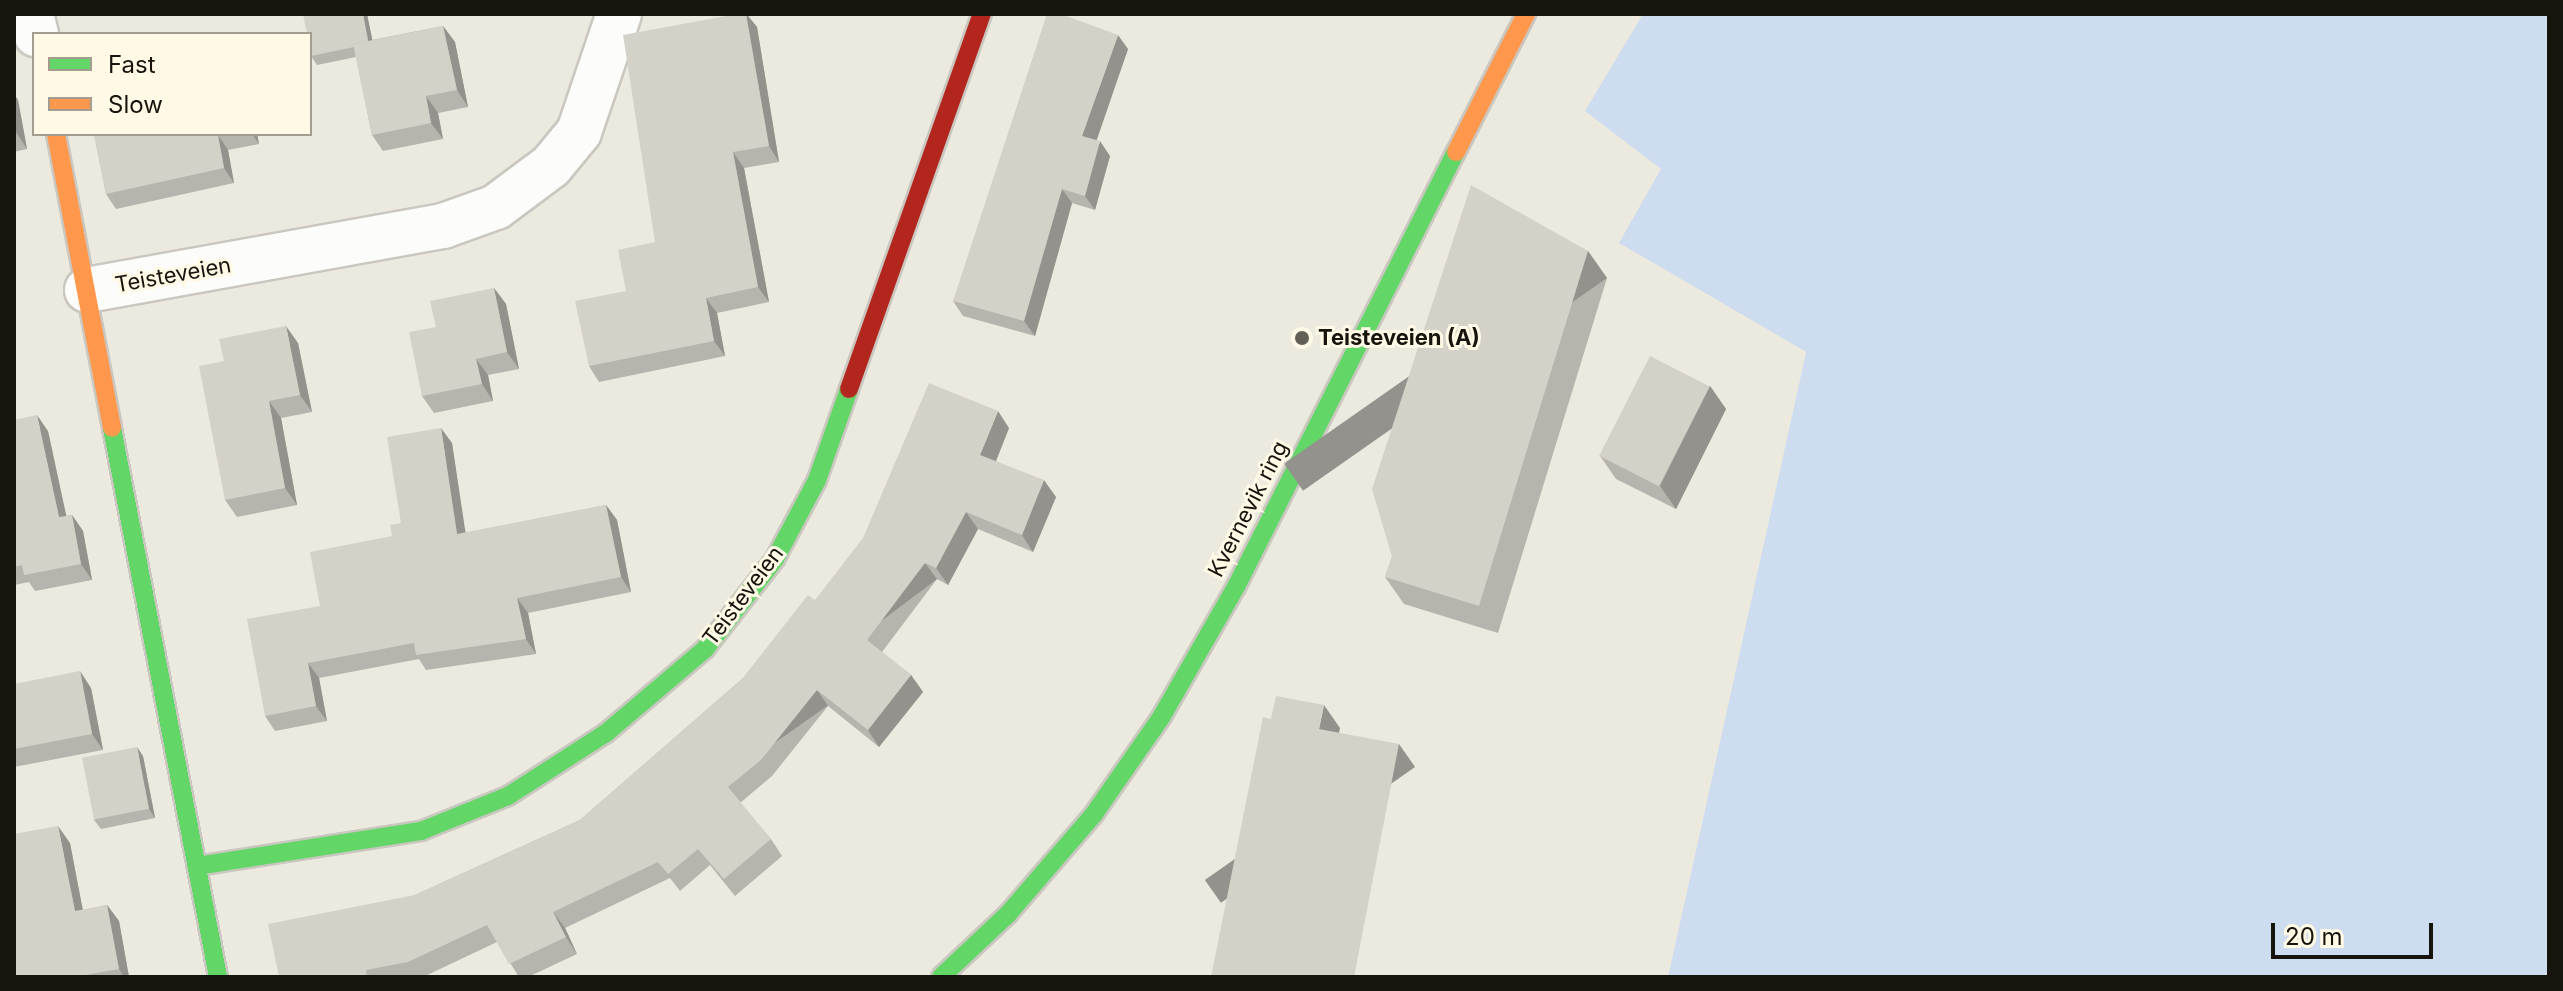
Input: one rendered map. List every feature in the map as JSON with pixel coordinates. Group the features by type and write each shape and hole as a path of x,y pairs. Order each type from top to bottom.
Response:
{"street":[{"name":"Teisteveien","path":"87,290 443,226 496,207 551,166 579,132 619,14"},
{"name":"Teisteveien","path":"197,866 421,831 508,796 606,733 705,649 775,559 817,480 982,14"},
{"name":"Kvernevik ring","path":"941,977 1008,914 1094,814 1162,716 1236,587 1526,14"},
{"name":"Teisteveien","path":"56,136 218,977"}],"water":[{"path":"1643,14 2549,14 2549,977 1668,977 1806,352 1619,243 1661,169 1585,111"}],"pier":[{"path":"1619,243 1806,352 1668,977 1802,354"}],"building":[{"path":"303,14 363,14 368,41 312,56 312,32 307,32"},
{"path":"746,14 769,146 733,152 758,287 706,298 714,341 589,366 575,301 626,291 618,250 655,242 623,35"},
{"path":"1047,14 1061,14 1118,35 1082,136 1100,141 1085,196 1062,189 1024,321 953,301"},
{"path":"443,26 457,90 426,96 431,123 372,135 353,44"},
{"path":"94,136 218,136 224,168 106,194"},
{"path":"1471,185 1588,251 1479,606 1385,577 1392,557 1372,489"},
{"path":"494,288 507,352 476,359 482,384 422,396 409,332 436,327 430,301"},
{"path":"286,326 300,395 269,401 285,488 225,500 199,366 224,361 219,339"},
{"path":"1650,356 1710,386 1659,486 1599,456"},
{"path":"929,383 998,411 980,455 1044,480 1022,535 966,512 936,568 925,563 867,640 911,675 868,730 817,690 761,760 728,787 771,839 724,879 698,849 668,874 658,862 553,912 566,937 509,964 487,925 408,962 366,970 367,977 279,977 268,924 415,895 580,820 742,679 808,595 815,600 863,538"},
{"path":"37,415 59,517 72,515 81,564 24,575 22,565 14,567 14,420"},
{"path":"441,428 457,534 606,505 621,577 517,598 526,639 416,655 414,643 308,663 316,706 265,716 247,619 320,606 310,552 392,536 390,525 401,523 387,437"},
{"path":"80,671 92,734 14,749 14,684"},
{"path":"1276,696 1324,705 1319,729 1399,744 1354,977 1211,977 1263,717 1271,719"},
{"path":"137,747 149,809 94,820 82,758"},
{"path":"58,826 75,911 107,905 119,969 74,977 14,977 14,834"}],"traffic: fast":[{"path":"941,977 1008,914 1094,814 1162,716 1236,587 1456,152"},
{"path":"197,866 421,831 508,796 606,733 705,649 775,559 817,480 849,389"},
{"path":"112,428 218,977"}],"traffic: slow":[{"path":"1456,152 1526,14"},
{"path":"56,136 112,428"}],"traffic: jam":[{"path":"849,389 982,14"}],"place":[{"name":"Teisteveien (A)","path":"1302,338"}]}
